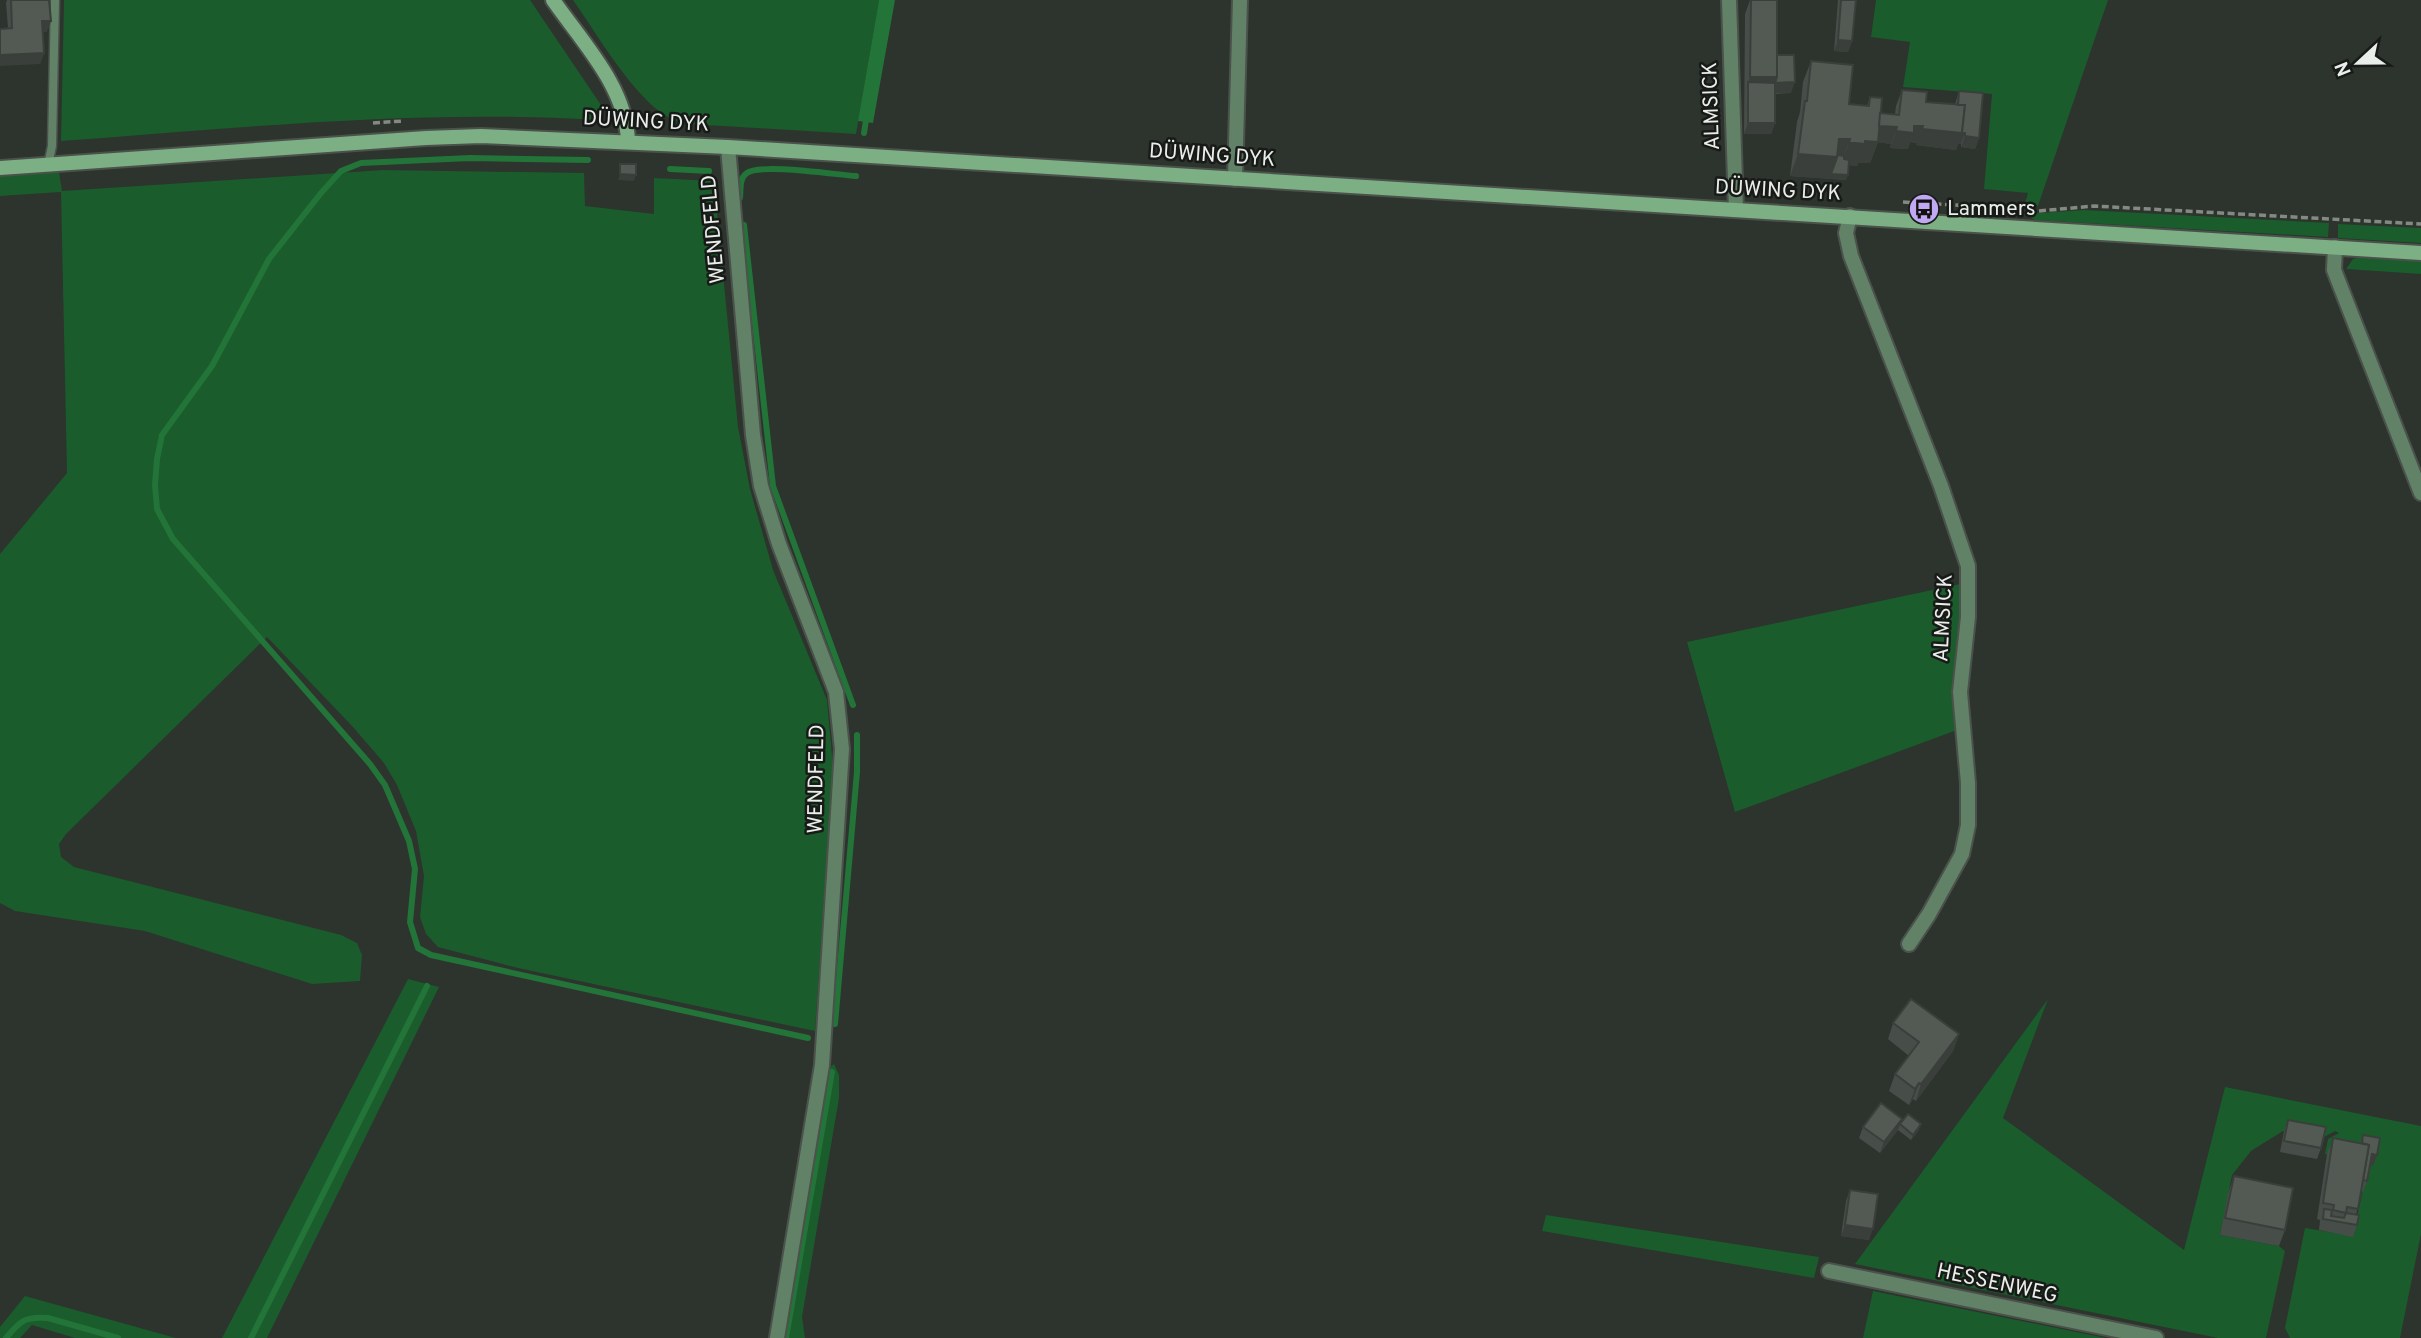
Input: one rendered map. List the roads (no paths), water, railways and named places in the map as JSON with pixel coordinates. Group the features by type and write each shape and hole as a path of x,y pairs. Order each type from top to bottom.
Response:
{"street":[{"path":"553,0 615,89 627,124 628,141"},
{"path":"1235,179 1240,0"},
{"name":"ALMSICK","path":"1729,0 1737,210"},
{"name":"DÜWING DYK","path":"0,168 426,138 481,136 628,141 2421,253"},
{"name":"WENDFELD","path":"728,147 752,421 761,486 779,544 836,692 842,749 822,1065 777,1338"},
{"name":"ALMSICK","path":"1850,216 1846,233 1851,256 1941,486 1968,566 1968,617 1960,692 1968,783 1968,825 1962,854 1909,944"},
{"path":"2335,247 2334,270 2421,493"},
{"name":"HESSENWEG","path":"1829,1271 2156,1338"}],"lane":[{"path":"48,164 52,146 55,0"}],"waterway":[{"path":"864,133 867,114"},
{"path":"588,160 470,158 361,163 341,171 269,259 212,366 162,435 155,485 157,509 173,539 370,764 385,785 409,841 415,869 410,922 418,948 431,955 808,1038"},
{"path":"670,169 709,171"},
{"path":"740,198 743,178 755,170 782,169 856,176"},
{"path":"744,225 773,486 853,705"},
{"path":"835,1024 857,772 857,735"},
{"path":"251,1338 427,986"},
{"path":"786,1338 832,1072"},
{"path":"6,1338 15,1327 34,1318 48,1318 118,1338"}],"place":[{"name":"Lammers","path":"1924,209"}]}
